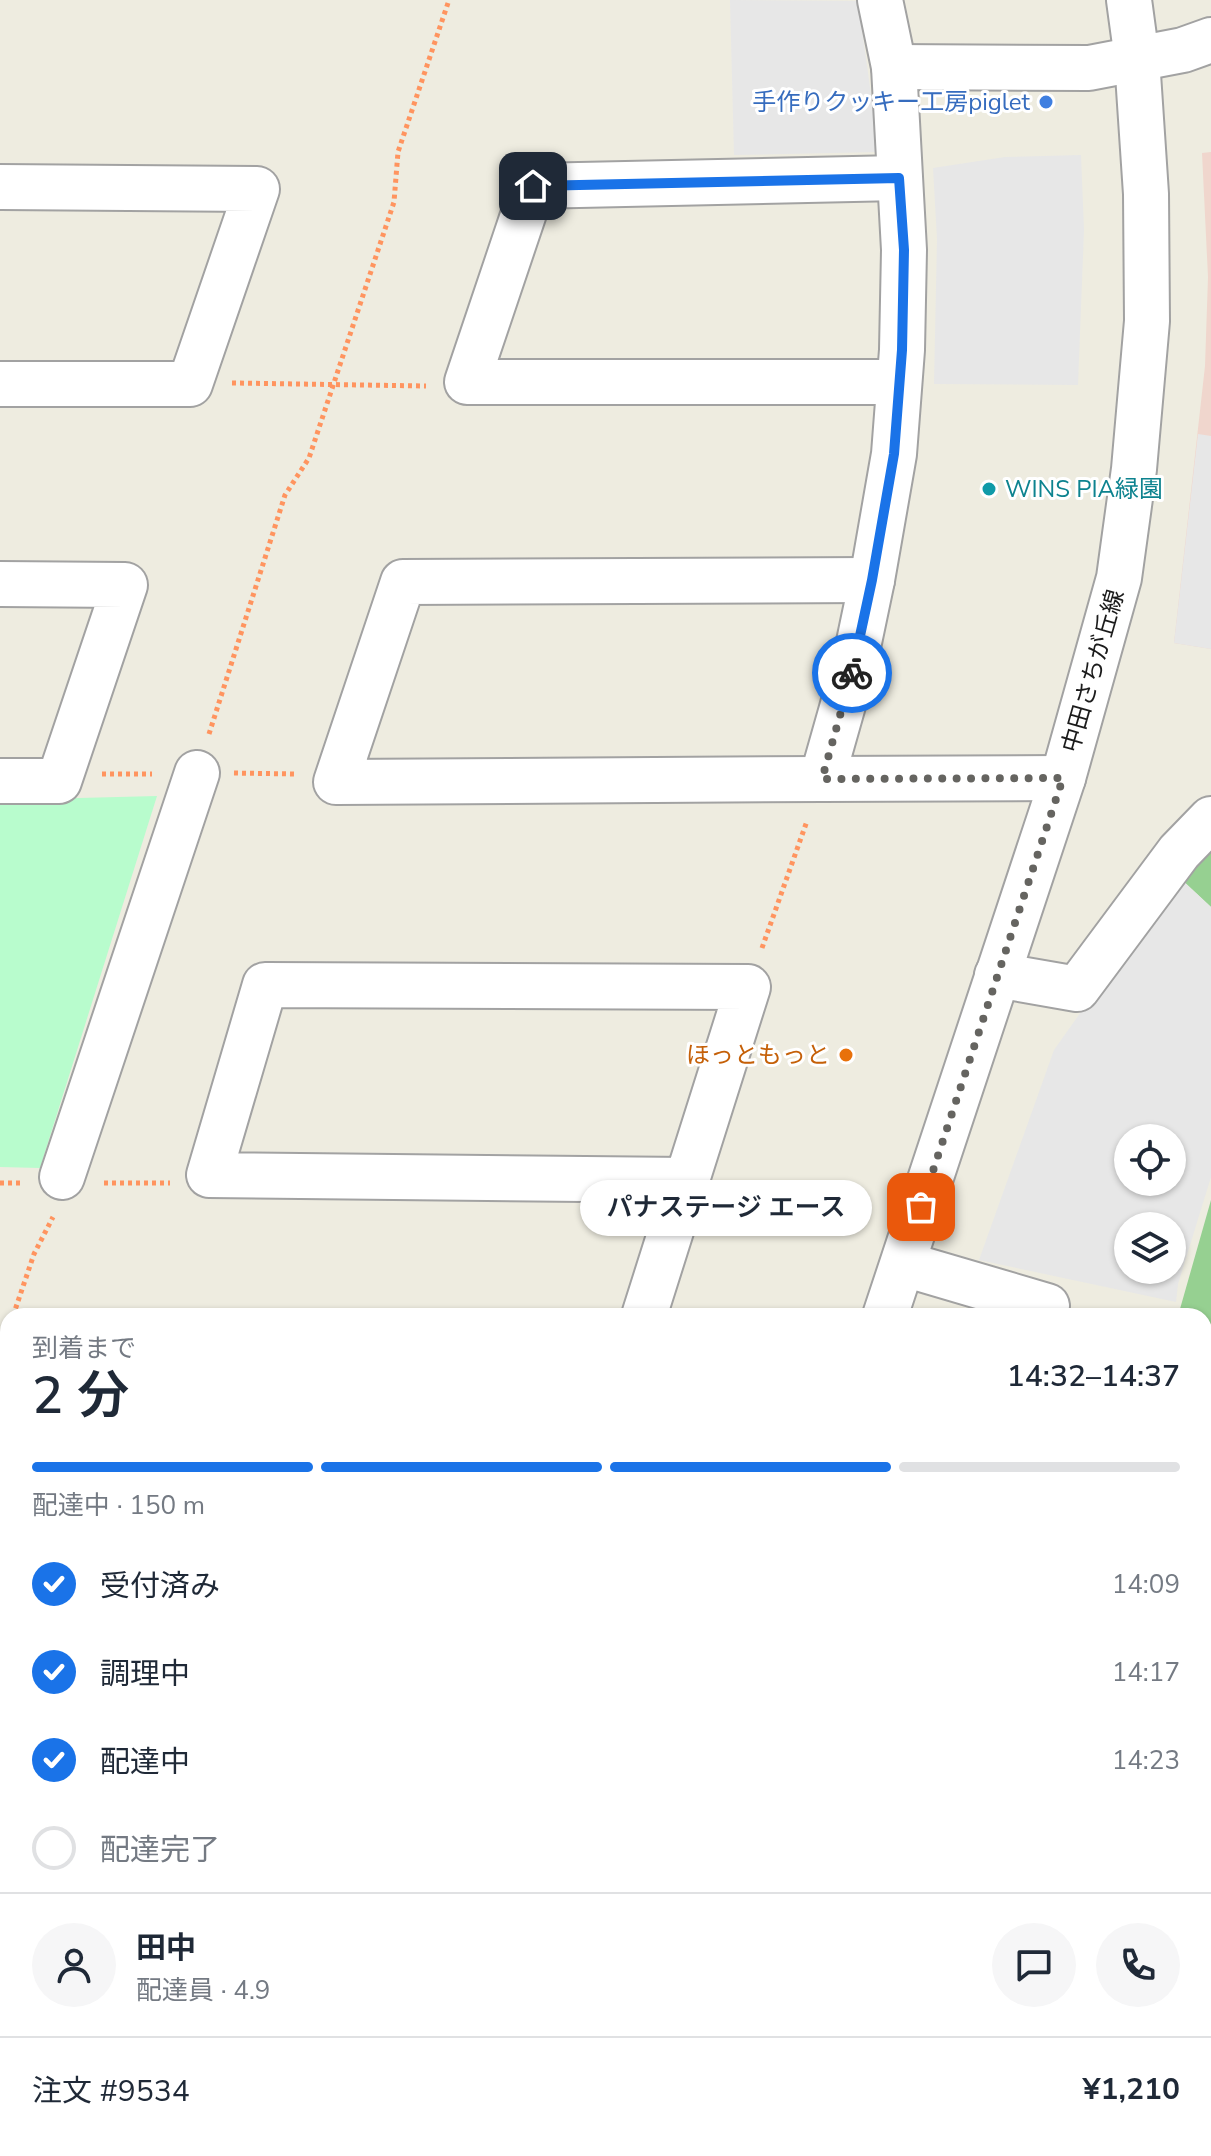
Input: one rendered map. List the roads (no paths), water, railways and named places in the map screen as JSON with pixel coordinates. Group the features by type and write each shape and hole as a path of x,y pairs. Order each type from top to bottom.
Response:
{"street":[{"path":"822,779 854,666 894,454 904,250 894,67 880,0"},
{"name":"中田さちが丘線","path":"888,1308 1063,778 1119,578 1134,469 1147,321 1146,194 1137,59 1129,0"},
{"path":"894,67 1089,68 1183,50 1211,40"},
{"path":"899,178 533,186 467,382 899,382"},
{"path":"0,187 257,189 190,384 0,384"},
{"path":"872,580 403,582 336,782 1063,778"},
{"path":"0,584 125,585 59,781 0,781"},
{"path":"62,1177 193,773"},
{"path":"997,975 1077,989 1179,852 1211,819"},
{"path":"647,1308 687,1180 748,987 265,985 209,1175 687,1180"},
{"path":"904,1264 1047,1306"}],"place":[{"name":"手作りクッキー工房piglet","path":"1046,102"},
{"name":"WINS PIA緑園","path":"989,489"},
{"name":"ほっともっと","path":"846,1055"},
{"name":"パナステージ エース","path":"921,1207"}]}
